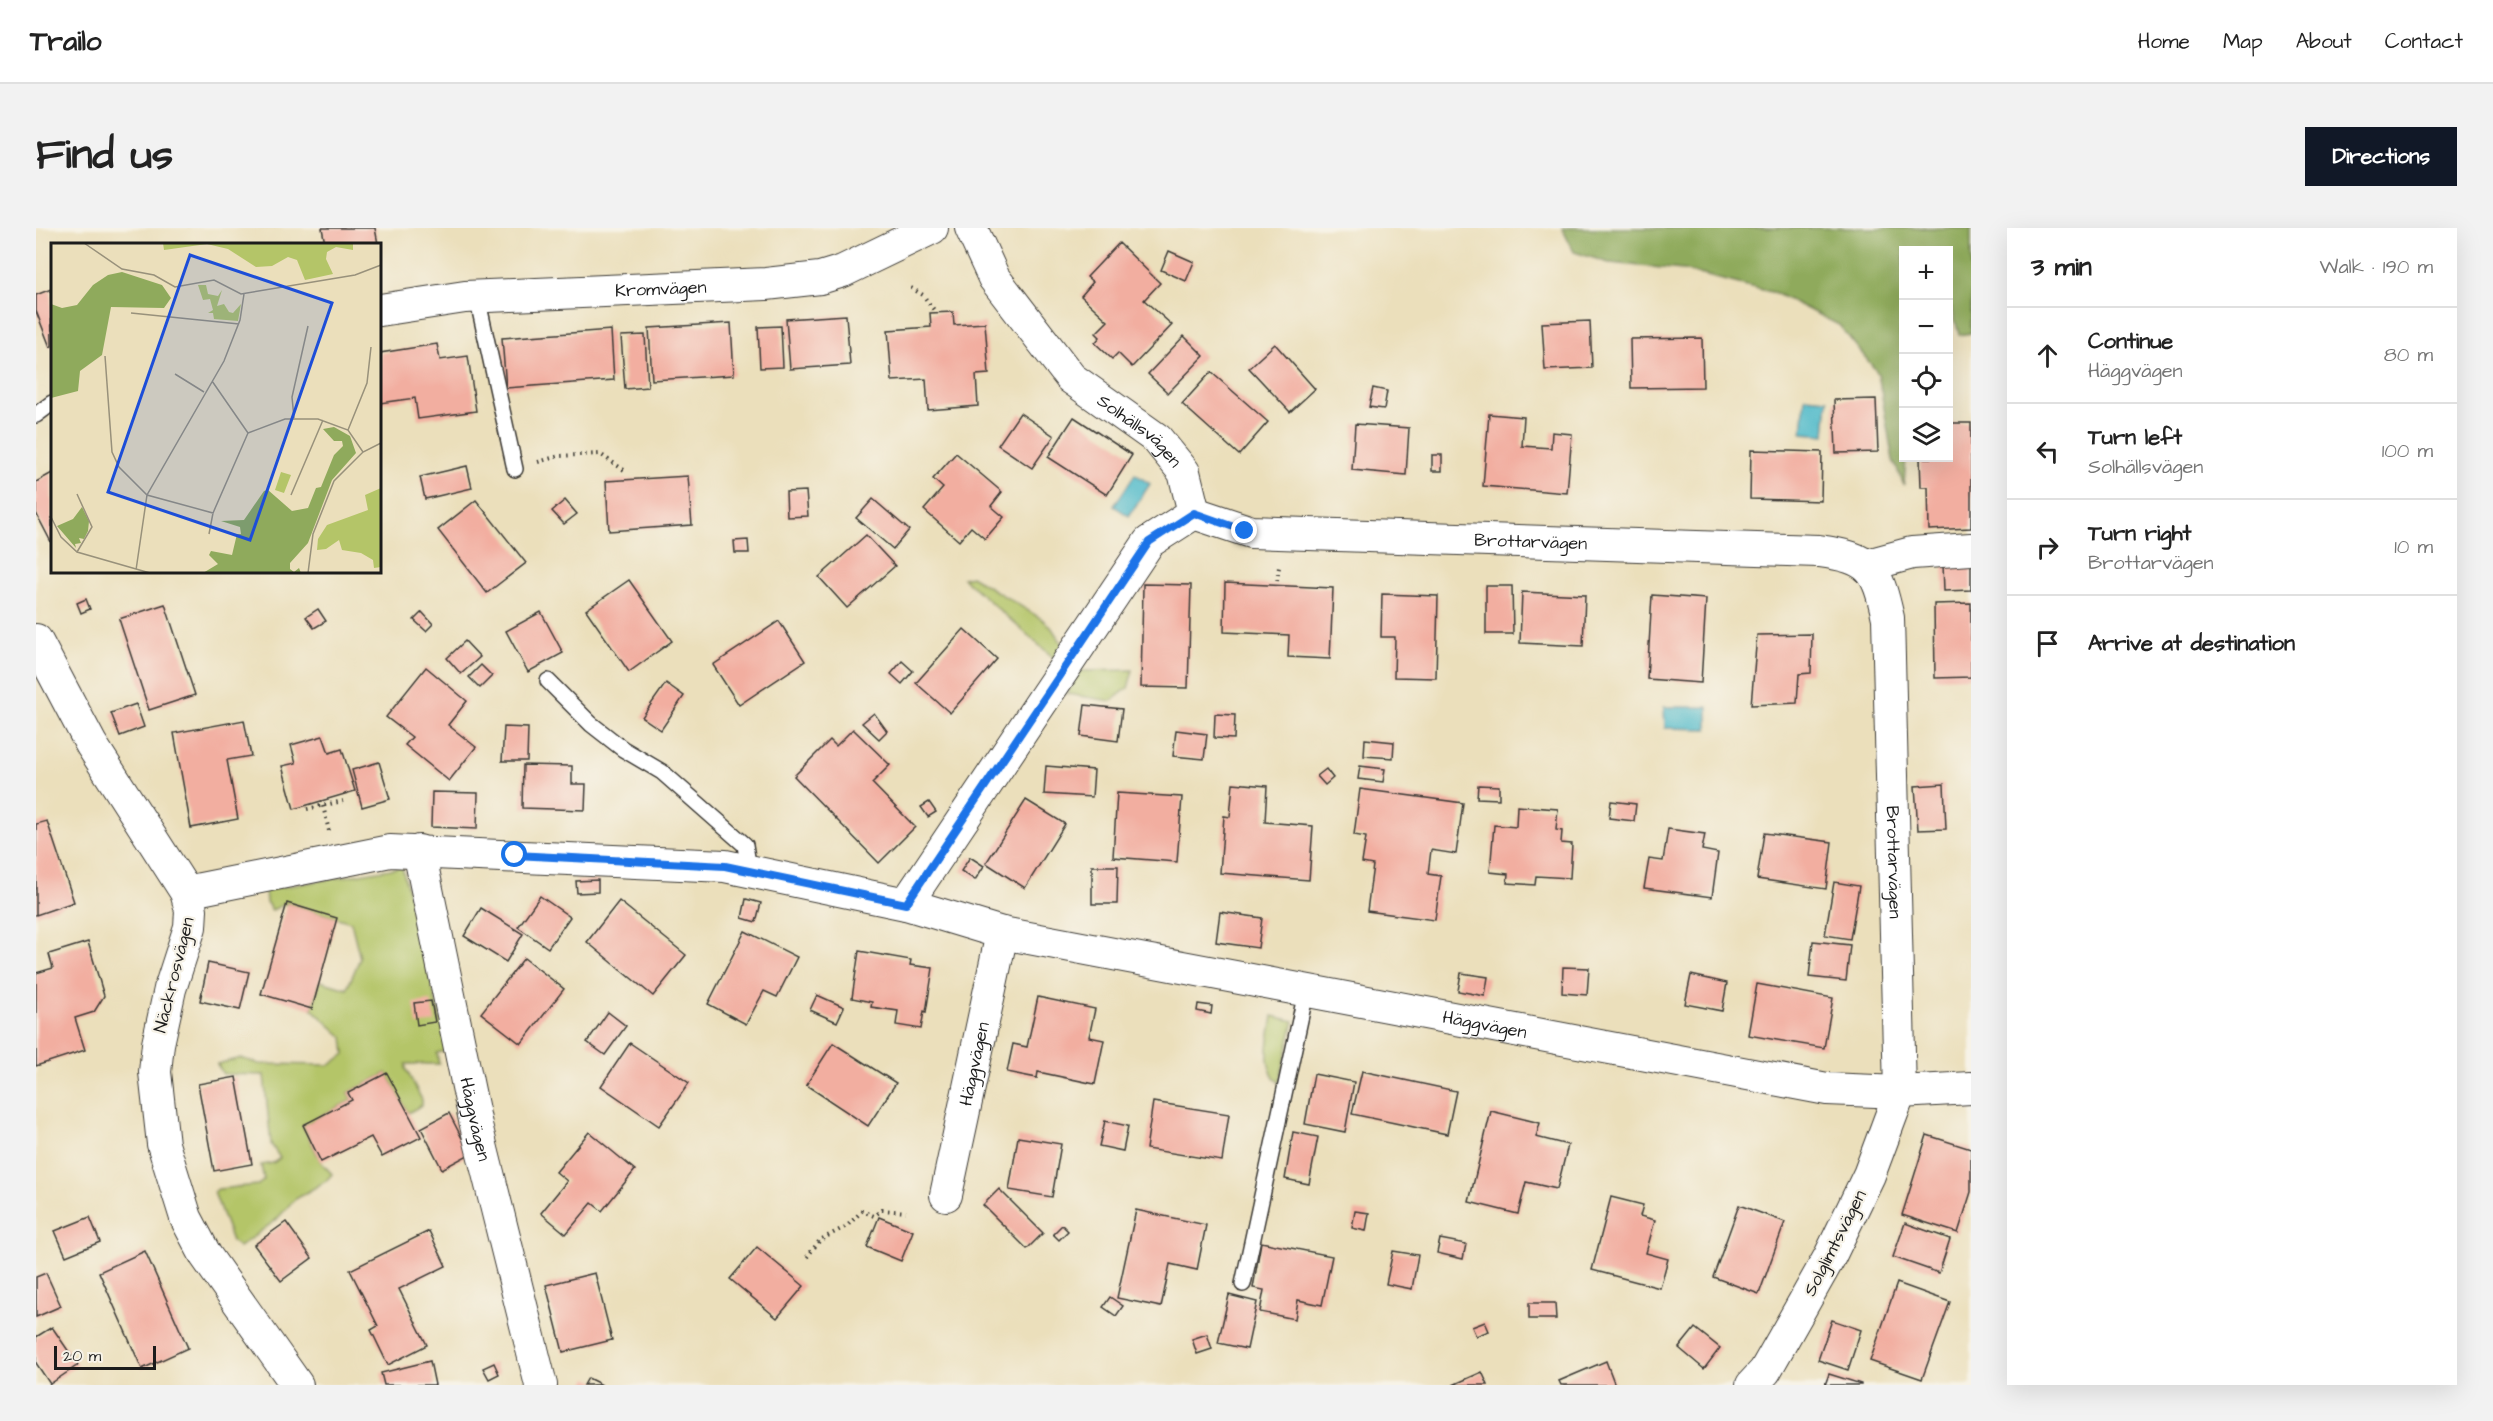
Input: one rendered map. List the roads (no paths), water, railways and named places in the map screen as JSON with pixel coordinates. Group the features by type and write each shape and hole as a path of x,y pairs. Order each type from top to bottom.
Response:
{"street":[{"name":"Kromvägen","path":"381,310 477,297 766,284 820,278 843,270 932,228"},
{"name":"Solhällsvägen","path":"971,228 994,278 1071,378 1157,439 1184,472 1194,513"},
{"name":"Brottarvägen","path":"1194,513 1251,532 1819,551 1841,554 1868,565 1882,588 1888,618 1900,1092"},
{"path":"906,904 1149,542 1194,513"},
{"path":"1868,565 1912,553 1971,549"},
{"name":"Näckrosvägen","path":"36,640 91,744 186,892 191,910 190,927 170,989 158,1044 155,1072 163,1144 186,1218 206,1256 297,1385"},
{"name":"Häggvägen","path":"186,892 390,851 725,866 906,904 1002,933 1827,1089 1900,1092 1971,1088"},
{"name":"Häggvägen","path":"419,851 476,1125 541,1385"},
{"name":"Häggvägen","path":"946,1195 1002,933"},
{"name":"Solglimtsvägen","path":"1752,1385 1765,1371 1829,1258 1869,1175 1900,1092"}],"lane":[{"path":"477,297 515,469"},
{"path":"36,415 51,404"},
{"path":"548,681 591,724 622,748 662,772 745,845 748,870"},
{"path":"1243,1284 1306,992"}],"water":[{"path":"1805,397 1828,399 1825,435 1802,433"},
{"path":"1135,474 1150,484 1129,516 1114,506"},
{"path":"1664,707 1708,707 1708,729 1665,728"}]}
